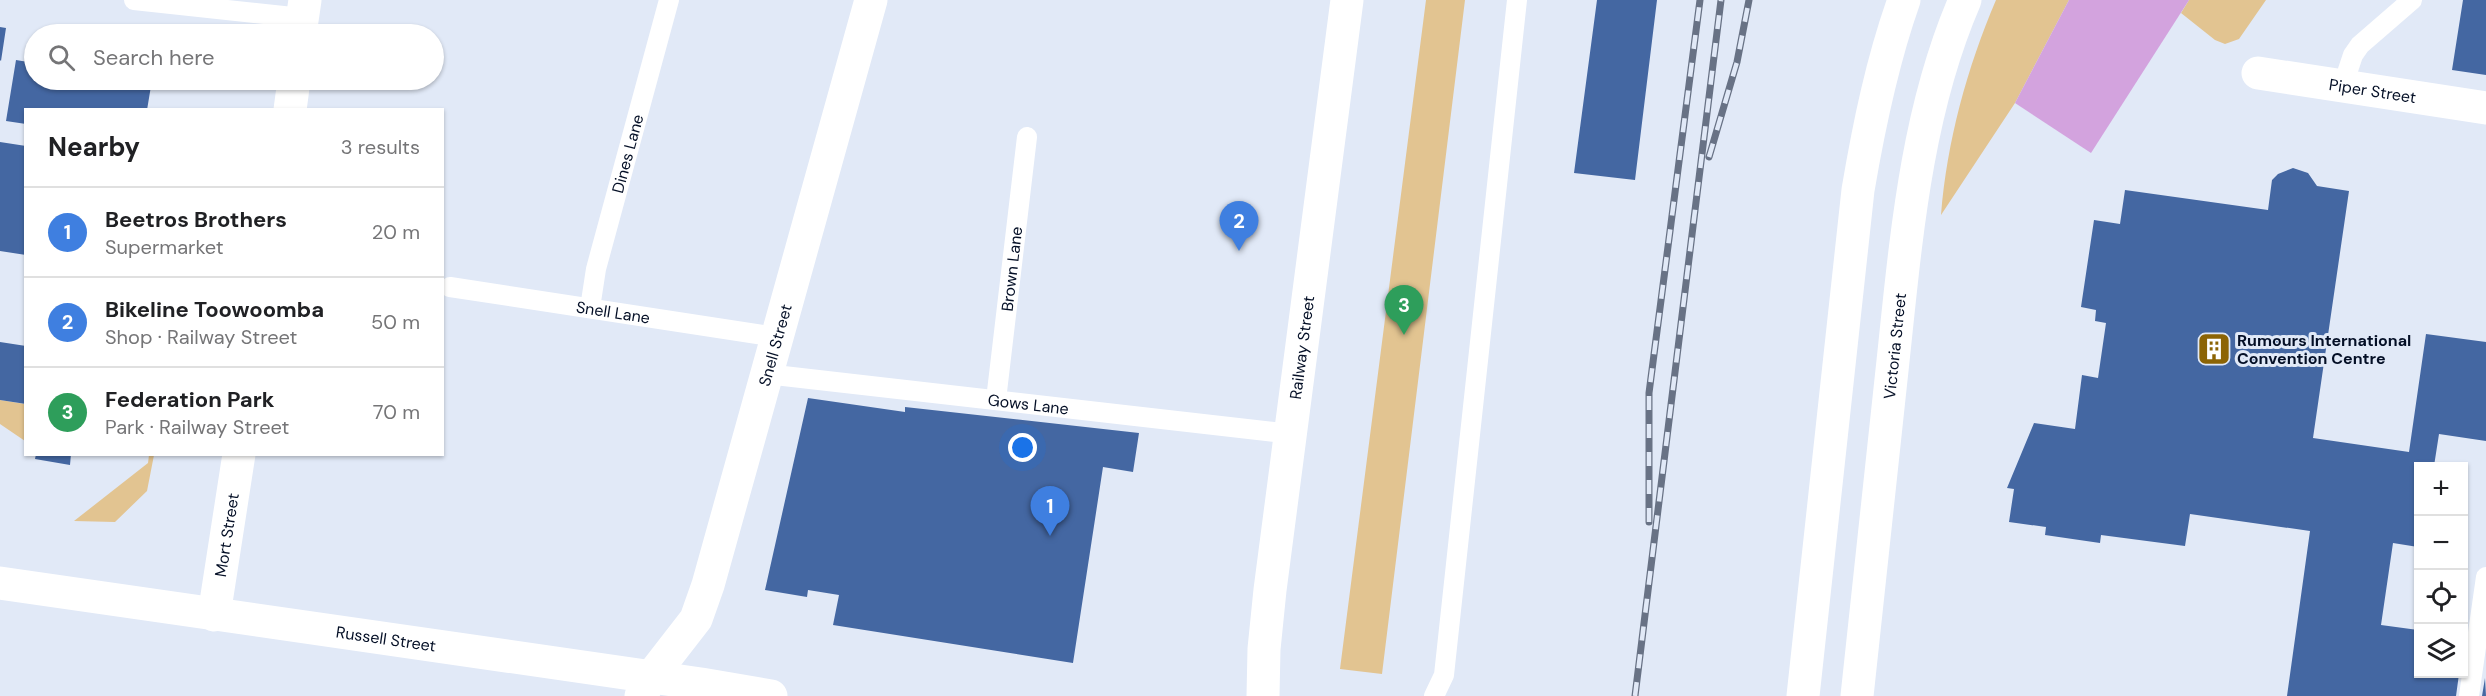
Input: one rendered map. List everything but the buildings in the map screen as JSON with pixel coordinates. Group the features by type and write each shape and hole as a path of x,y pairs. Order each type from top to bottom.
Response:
{"main road":[{"name":"Snell Street","path":"646,686 696,619 708,585 871,0"},
{"name":"Railway Street","path":"1263,696 1264,649 1270,590 1347,0"},
{"path":"1803,696 1858,190 1869,121 1887,48 1904,0"},
{"name":"Victoria Street","path":"1857,696 1911,207 1921,148 1941,63 1965,0"},
{"name":"Piper Street","path":"2259,74 2486,108"},
{"path":"290,108 293,90"},
{"name":"Mort Street","path":"214,615 240,456"},
{"name":"Russell Street","path":"0,583 214,615 646,686 771,696"}],"lane":[{"path":"134,0 302,17"},
{"name":"Dines Lane","path":"590,308 596,269 669,0"},
{"path":"1434,696 1444,675 1516,0"},
{"path":"2343,85 2353,55 2360,45 2412,0"},
{"name":"Brown Lane","path":"996,400 1027,137"},
{"name":"Snell Lane","path":"450,287 776,337"},
{"name":"Gows Lane","path":"766,374 1292,434"},
{"path":"2469,696 2486,577"}],"shaded area":[{"path":"1426,0 1465,0 1382,674 1340,669"},
{"path":"1996,0 2069,0 2015,103 1941,215 1953,132 1967,78"},
{"path":"2069,0 2189,0 2091,153 2015,103"},
{"path":"2189,0 2266,0 2239,39 2225,44 2215,40 2181,13"},
{"path":"0,400 24,404 24,440 0,424"},
{"path":"149,456 154,456 147,491 115,522 74,521 148,463"}],"railway":[{"path":"1649,522 1649,393 1700,0"},
{"path":"1635,696 1721,0"},
{"path":"1709,157 1737,62 1749,0"}],"place":[{"name":"Bikeline Toowoomba","path":"1239,251"},
{"name":"Federation Park","path":"1404,335"},
{"name":"Rumours International Convention Centre","path":"2214,349"},
{"name":"Beetros Brothers","path":"1050,536"}]}
